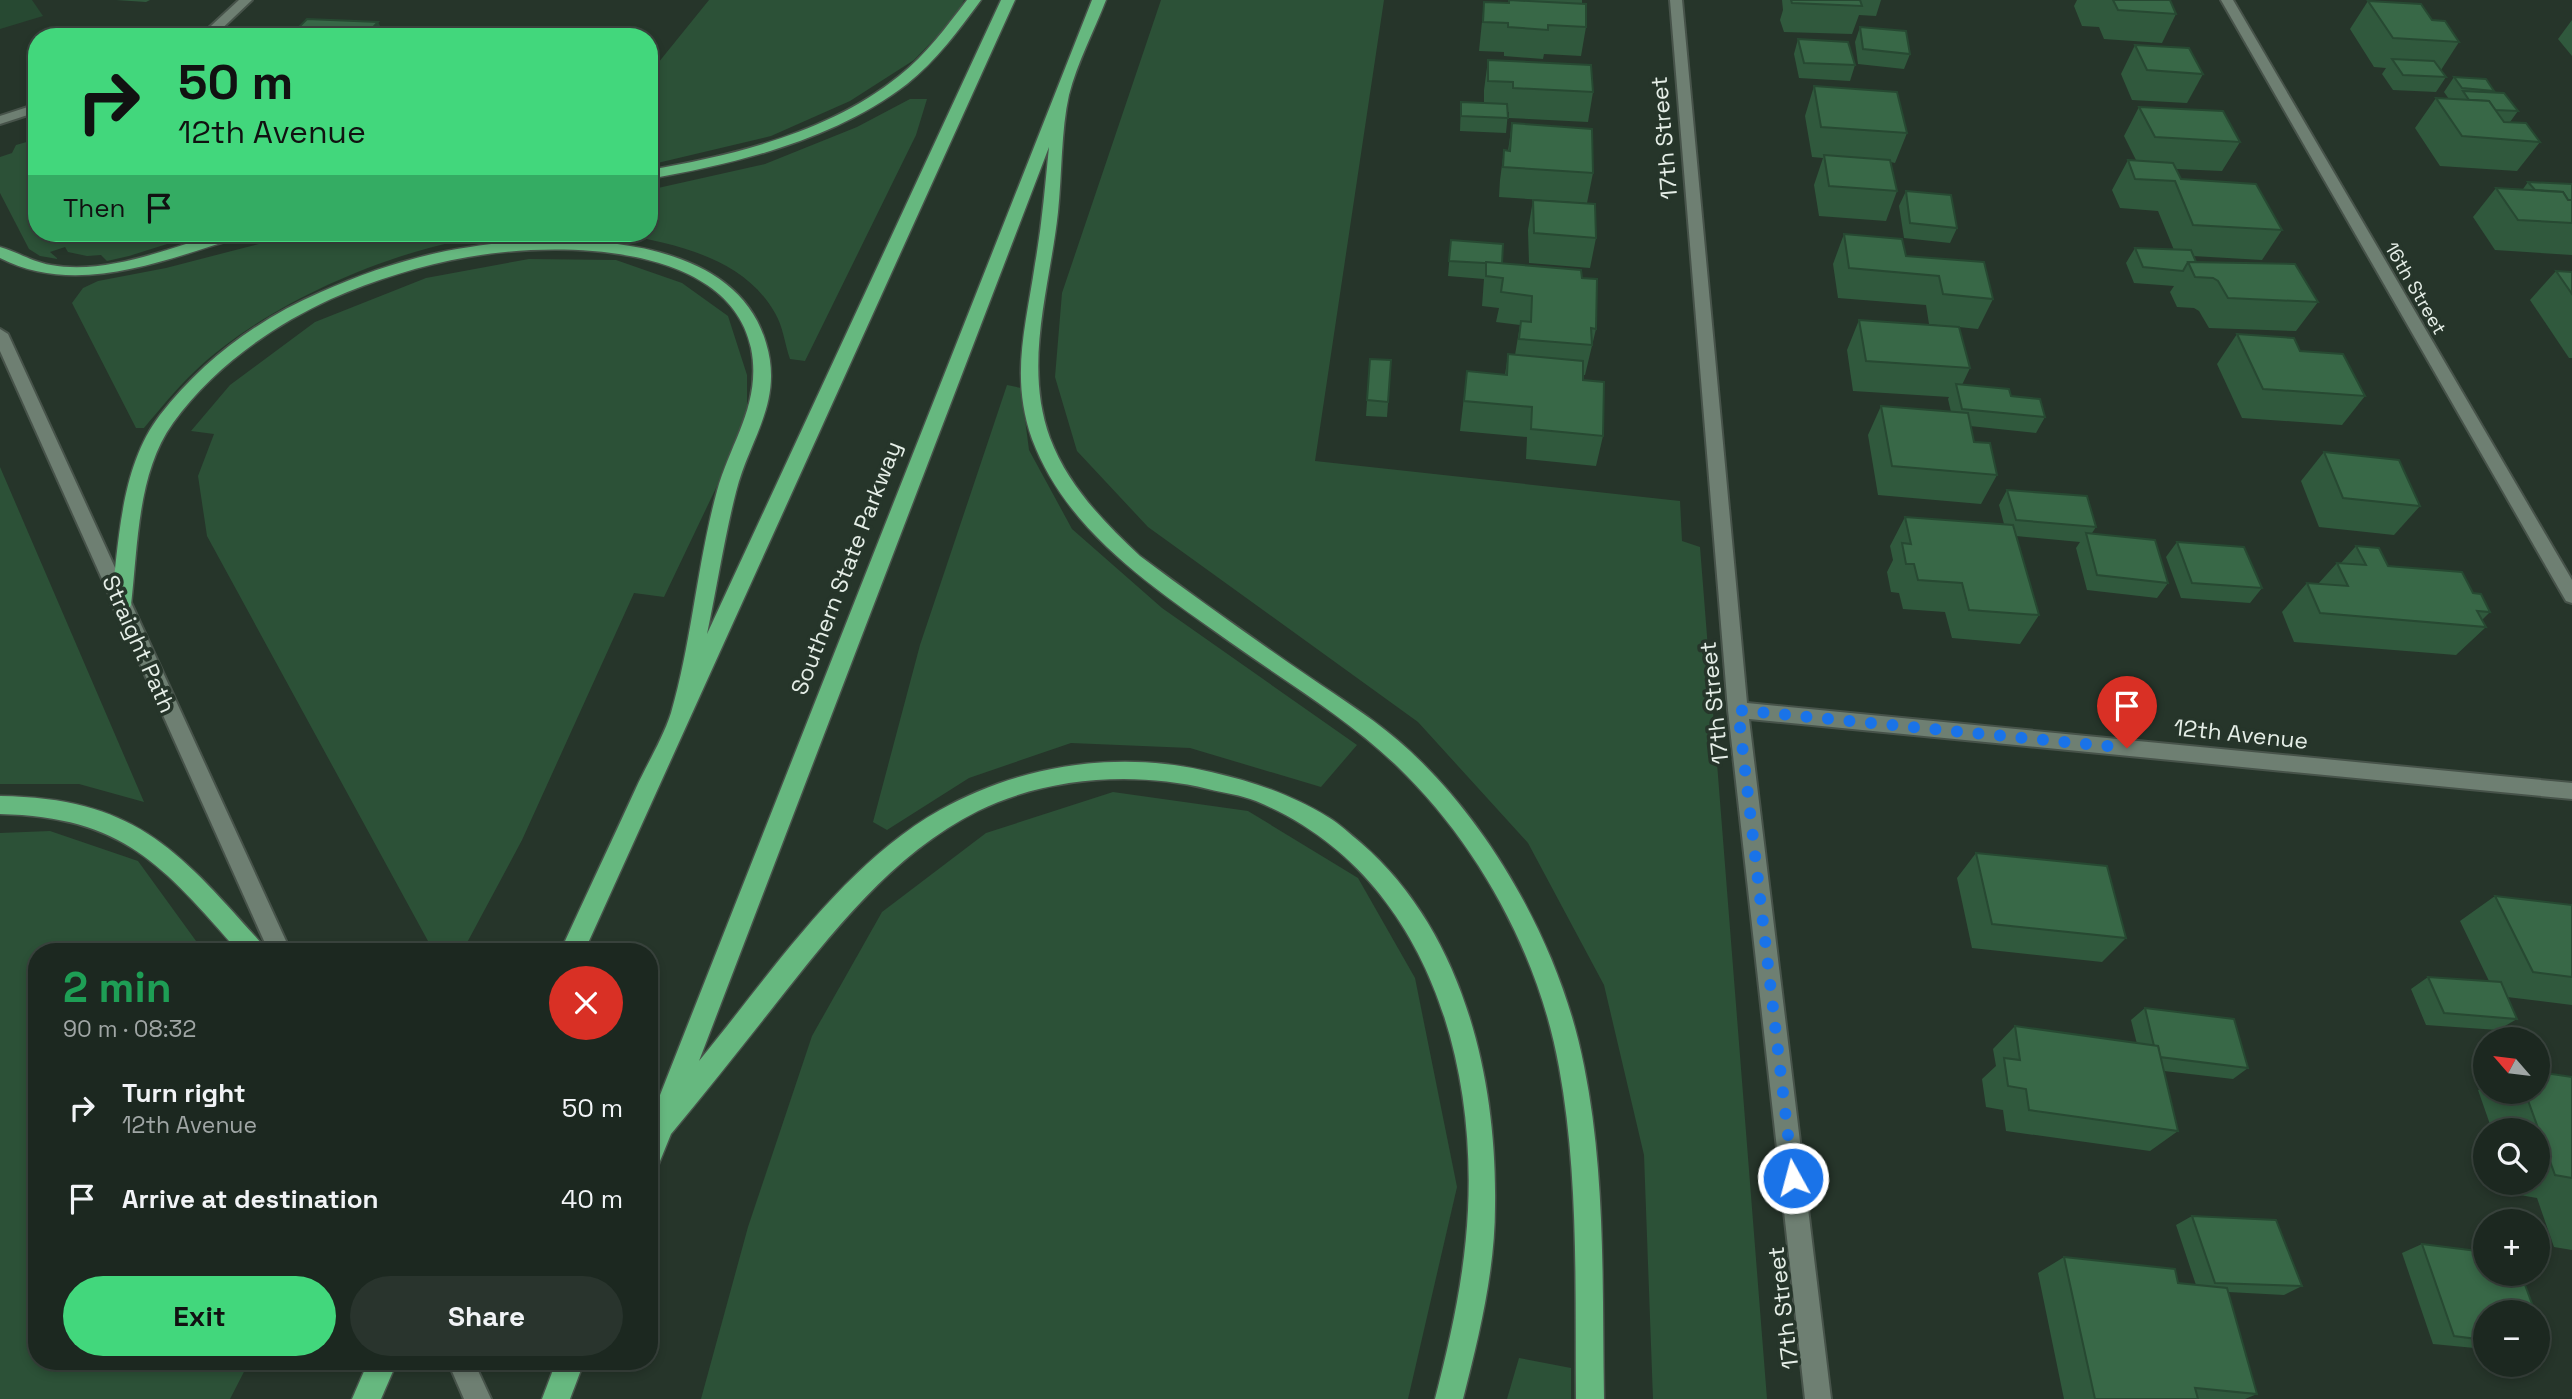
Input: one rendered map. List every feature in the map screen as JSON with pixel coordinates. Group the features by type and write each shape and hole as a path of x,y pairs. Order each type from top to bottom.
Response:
{"highway":[{"path":"658,173 707,164 764,147 863,104 901,82 917,68 942,42 974,0"},
{"path":"577,943 1008,0"},
{"name":"Southern State Parkway","path":"658,1134 1099,0"},
{"path":"1062,96 1041,282 1028,353 1029,392 1042,444 1055,473 1071,497 1125,553 1362,725 1408,763 1459,817 1485,852 1512,898 1529,935 1572,1067 1585,1177 1590,1399"},
{"path":"0,252 31,268 74,272 125,263 204,242"},
{"path":"121,605 133,513 144,466 155,441 165,421 197,384 251,340 290,315 355,284 407,265 450,254 525,244 594,244 625,248 680,264 716,285 745,314 758,341 762,359 761,404 751,435 728,486 679,723"},
{"path":"661,1126 846,900 911,840 947,816 982,799 1024,784 1068,774 1155,771 1199,776 1241,787 1275,799 1308,817 1341,838 1370,863 1413,918 1446,978 1473,1083 1481,1146 1482,1205 1478,1264 1449,1399"},
{"path":"0,805 43,806 76,813 109,823 142,841 169,860 246,943"},
{"path":"366,1399 379,1370"},
{"path":"556,1399 567,1370"}],"street":[{"path":"215,28 246,0"},
{"name":"17th Street","path":"1676,0 1738,710 1818,1399"},
{"name":"16th Street","path":"2227,0 2572,596"},
{"path":"0,120 28,111"},
{"name":"Straight Path","path":"0,334 276,943"},
{"name":"12th Avenue","path":"1738,710 2572,791"},
{"path":"465,1370 478,1399"}],"green space":[{"path":"709,0 964,0 956,17 914,60 850,101 771,136 658,163 658,63"},
{"path":"1161,0 1384,0 1315,461 1680,501 1682,541 1700,547 1767,1399 1653,1399 1644,1155 1604,985 1528,843 1418,722 1148,527 1077,451 1055,377 1062,293"},
{"path":"910,99 927,99 916,135 805,361 790,359 778,318 761,294 745,279 707,256 658,242 658,188 765,164 857,127"},
{"path":"28,142 28,242 173,242 107,261 101,255 87,256 68,252 65,247 50,252 58,259 40,256 29,249 0,193 0,157 12,153 16,145"},
{"path":"266,242 454,242 390,260 346,277 302,297 262,320 225,346 187,379 144,428 136,428 72,303 83,288 98,281 166,268"},
{"path":"529,259 616,260 682,283 728,316 747,375 747,423 664,597 634,593 522,840 467,943 429,943 207,536 198,476 214,434 191,431 230,385 315,322 426,278"},
{"path":"1007,385 1021,388 1029,450 1072,529 1162,608 1357,745 1321,787 1190,748 1071,743 969,778 887,830 873,822 920,645"},
{"path":"0,467 144,802 79,784 0,784"},
{"path":"1113,792 1248,811 1358,878 1415,978 1457,1187 1408,1399 701,1399 748,1227 812,1036 882,912 986,833"},
{"path":"50,831 138,861 197,943 28,943 28,1370 245,1370 230,1399 0,1399 0,833"},
{"path":"1519,1358 1571,1368 1571,1399 1507,1399"}],"building":[{"path":"1509,0 1586,4 1586,27 1548,25 1548,30 1483,22 1484,2 1509,3"},
{"path":"1791,0 1860,0 1862,6 1792,3"},
{"path":"2113,0 2170,0 2176,14 2118,10"},
{"path":"2368,1 2421,4 2432,20 2445,21 2459,42 2393,38"},
{"path":"307,19 378,22 372,28 298,28"},
{"path":"1860,27 1906,31 1910,54 1863,49"},
{"path":"1798,39 1848,42 1855,65 1804,63"},
{"path":"2135,45 2189,48 2203,74 2147,70"},
{"path":"2392,59 2434,61 2446,77 2403,75"},
{"path":"1488,60 1591,65 1593,92 1513,88 1513,82 1488,81"},
{"path":"2454,77 2486,79 2494,91 2462,88"},
{"path":"1814,86 1897,92 1907,133 1821,127"},
{"path":"2463,91 2504,93 2518,111 2495,110 2489,101 2469,100"},
{"path":"2436,98 2489,101 2504,122 2526,123 2540,142 2462,136"},
{"path":"1461,102 1507,104 1508,118 1461,116"},
{"path":"2139,107 2223,111 2240,142 2155,137"},
{"path":"1512,123 1592,129 1593,173 1503,167 1504,150 1510,151"},
{"path":"1824,155 1890,160 1897,191 1829,186"},
{"path":"2128,160 2173,163 2181,179 2256,184 2282,230 2193,225 2175,181 2135,179"},
{"path":"2528,182 2572,184 2572,200 2568,200 2563,192 2535,190"},
{"path":"2496,188 2563,192 2568,200 2572,200 2572,223 2518,220"},
{"path":"1906,191 1951,195 1957,228 1910,223"},
{"path":"1533,200 1595,204 1596,238 1534,233"},
{"path":"1844,234 1902,239 1906,256 1984,262 1993,299 1943,294 1939,276 1849,268"},
{"path":"1451,240 1503,244 1502,264 1449,261"},
{"path":"2135,248 2191,250 2196,262 2188,262 2183,271 2143,267"},
{"path":"1486,262 1581,270 1582,278 1597,279 1596,329 1591,328 1592,345 1519,339 1521,321 1531,322 1532,296 1501,292 1503,278 1486,276"},
{"path":"2188,262 2295,264 2318,302 2228,298 2218,281 2195,277"},
{"path":"2556,271 2572,272 2572,294"},
{"path":"1859,320 1959,327 1970,368 1866,361"},
{"path":"2237,334 2294,338 2300,351 2343,354 2365,396 2263,389"},
{"path":"1508,354 1583,361 1583,380 1604,382 1603,436 1531,429 1532,407 1464,401 1467,371 1507,375"},
{"path":"1370,359 1391,360 1388,402 1367,400"},
{"path":"1956,384 2009,389 2011,396 2040,399 2045,417 1962,409"},
{"path":"1881,406 1968,413 1974,442 1990,443 1997,475 1892,466"},
{"path":"2324,452 2399,460 2420,506 2343,498"},
{"path":"2007,490 2087,496 2096,527 2016,520"},
{"path":"1905,517 2013,525 2039,615 1969,610 1962,583 1918,580 1914,564 1906,564 1902,543 1911,544"},
{"path":"2086,533 2155,540 2168,583 2097,575"},
{"path":"2177,542 2244,547 2262,588 2192,583"},
{"path":"2356,546 2379,548 2388,566 2462,572 2473,593 2481,594 2490,612 2477,611 2486,627 2320,613 2307,583 2348,586 2337,563 2366,565"},
{"path":"1976,853 2107,866 2126,938 1992,924"},
{"path":"2495,896 2572,905 2572,977 2533,972"},
{"path":"2428,977 2501,982 2517,1019 2444,1013"},
{"path":"2145,1008 2234,1019 2248,1068 2160,1057 2158,1046 2154,1046"},
{"path":"2015,1026 2158,1046 2178,1131 2029,1110 2026,1089 2008,1086 2004,1058 2020,1060"},
{"path":"2550,1074 2572,1077 2572,1178 2555,1175 2550,1161 2550,1118 2534,1118 2529,1104 2550,1104"},
{"path":"2192,1216 2276,1220 2302,1286 2215,1283"},
{"path":"2422,1244 2473,1250 2473,1286 2525,1286 2531,1300 2473,1300 2473,1338 2454,1336"},
{"path":"2064,1257 2175,1269 2178,1283 2227,1288 2257,1394 2195,1388 2198,1399 2095,1399"}],"route":[{"path":"1793,1178 1738,710 2127,748"}]}
